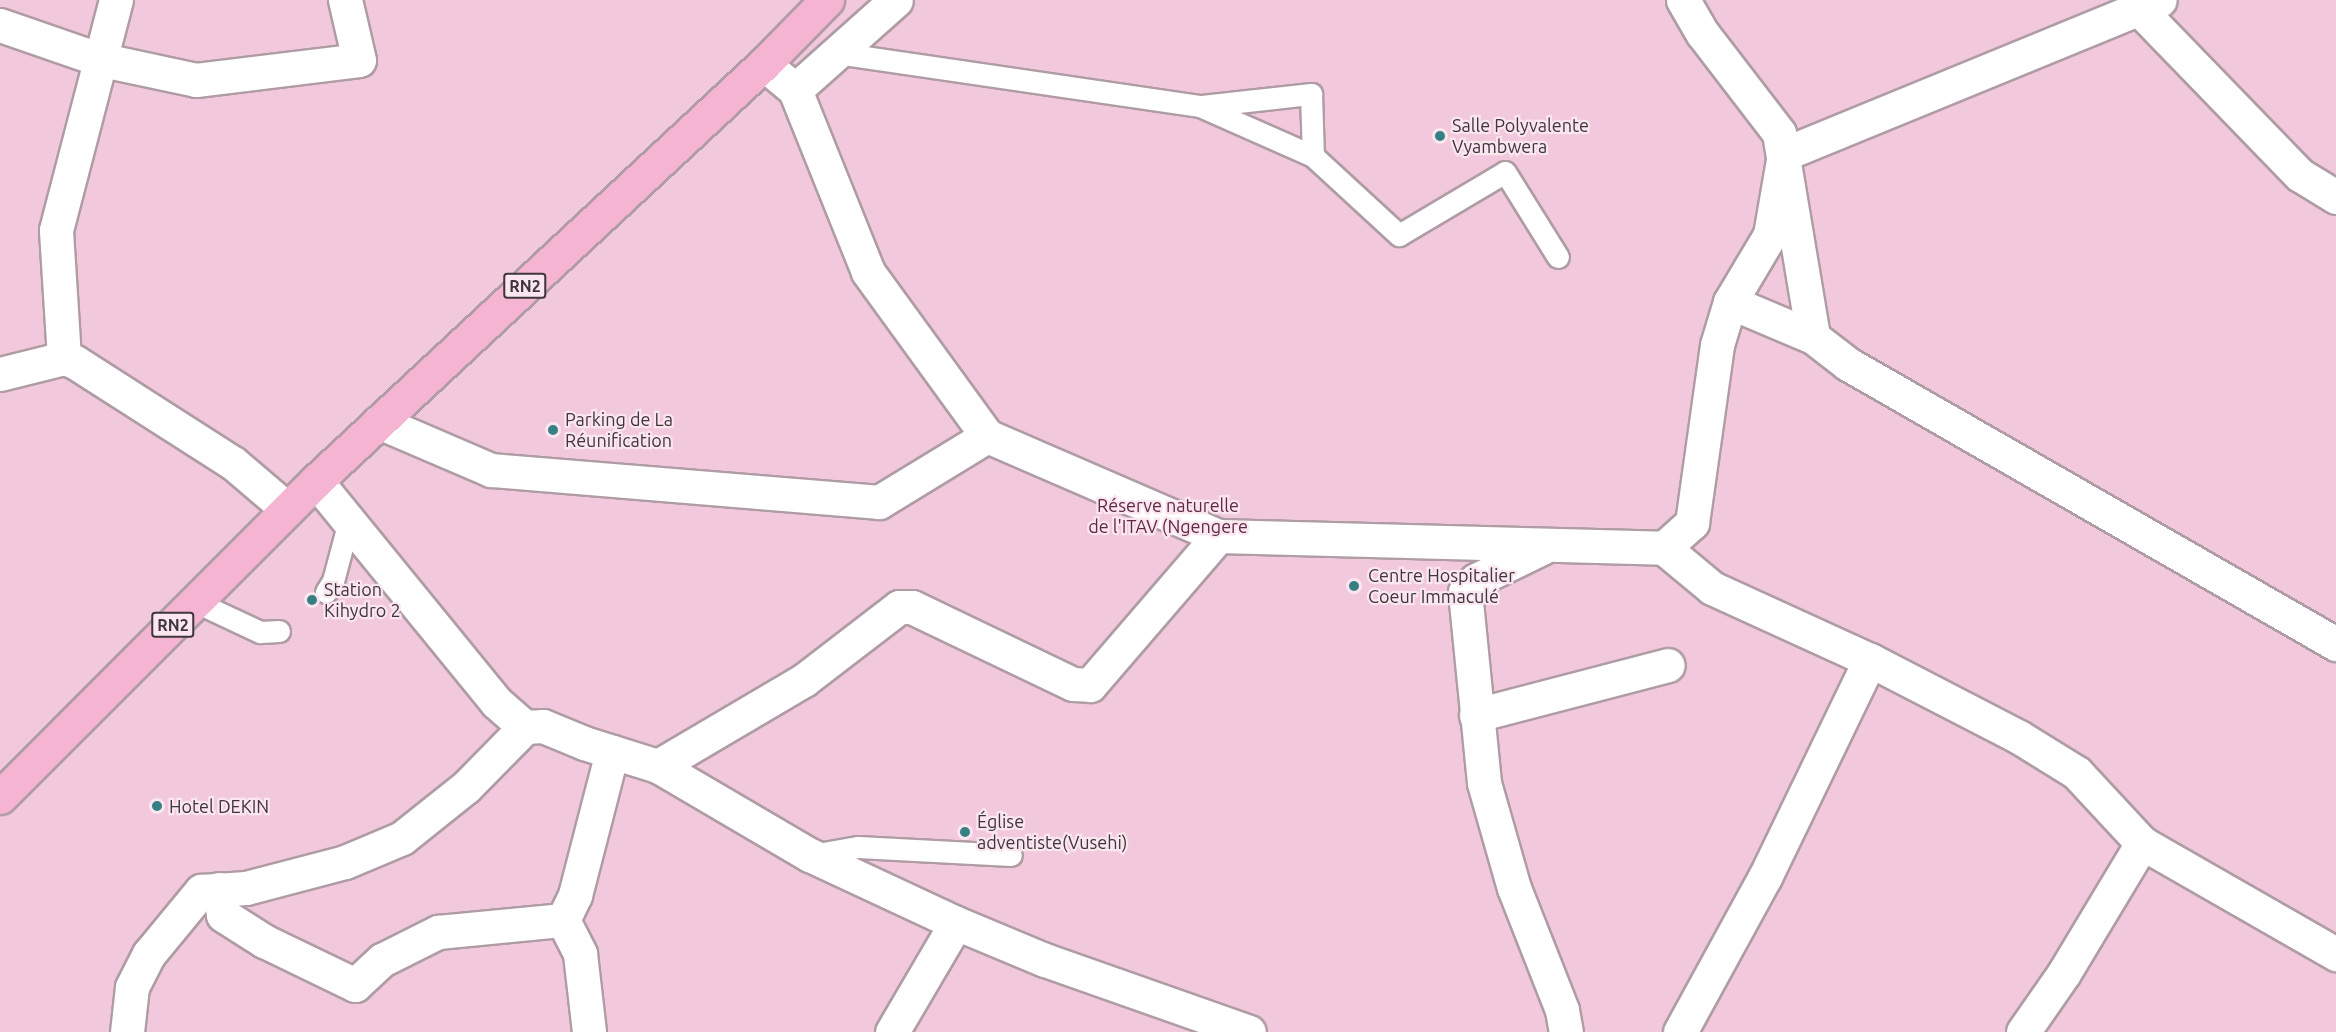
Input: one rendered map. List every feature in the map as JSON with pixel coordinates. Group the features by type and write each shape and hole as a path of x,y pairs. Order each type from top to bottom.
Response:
{"highway":[{"name":"RN2","path":"0,797 316,481 764,64 810,7"}],"street":[{"path":"64,358 56,230 98,59 116,0"},
{"path":"0,25 98,59 196,80 359,60 345,0"},
{"path":"795,90 896,0"},
{"path":"1683,0 1703,34 1779,133 1813,337"},
{"path":"1784,154 2150,5 2300,175 2336,197"},
{"path":"764,64 795,90 868,272 987,436 1218,536 1552,543 1664,548 1712,588 1870,660 2019,736 2077,773 2142,843 2336,954"},
{"path":"1664,548 1692,523 1717,345 1730,302 1770,235 1784,154"},
{"path":"1730,302 1813,337 1848,364 2336,644"},
{"path":"0,375 64,358 233,463 288,509"},
{"path":"378,422 491,470 879,502 987,436"},
{"path":"316,481 496,702 525,727"},
{"path":"658,766 804,680 899,607 912,607 1073,684 1090,685 1218,536"},
{"path":"1552,543 1476,580 1465,592 1484,783 1514,888 1562,1010 1566,1032"},
{"path":"1680,1032 1765,877 1870,660"},
{"path":"1476,715 1668,666"},
{"path":"127,1032 132,987 149,954 201,891 246,888 345,862 402,838 466,787 525,727 543,726 612,752 658,766 810,855 956,923 1198,1023 1249,1032"},
{"path":"563,920 575,895 612,752"},
{"path":"2023,1032 2064,973 2142,843"},
{"path":"219,889 223,915 264,941 356,985 382,960 438,932 563,920"},
{"path":"563,920 580,954 589,1032"},
{"path":"892,1032 956,923"}],"lane":[{"path":"837,53 1202,106 1311,94 1312,156"},
{"path":"1202,106 1312,156 1399,235 1505,172 1558,257"},
{"path":"326,592 333,581 348,521"},
{"path":"196,602 260,632 279,631"},
{"path":"810,855 858,847 925,847 1011,855"}],"green space":[{"name":"Réserve naturelle de l'ITAV (Ngengere","path":"0,0 2336,0 2336,1032 0,1032"}],"place":[{"name":"Salle Polyvalente Vyambwera","path":"1440,136"},
{"name":"Parking de La Réunification","path":"553,430"},
{"name":"Centre Hospitalier Coeur Immaculé","path":"1354,586"},
{"name":"Station Kihydro 2","path":"312,600"},
{"name":"Hotel DEKIN","path":"157,806"},
{"name":"Église adventiste(Vusehi)","path":"965,832"}]}
